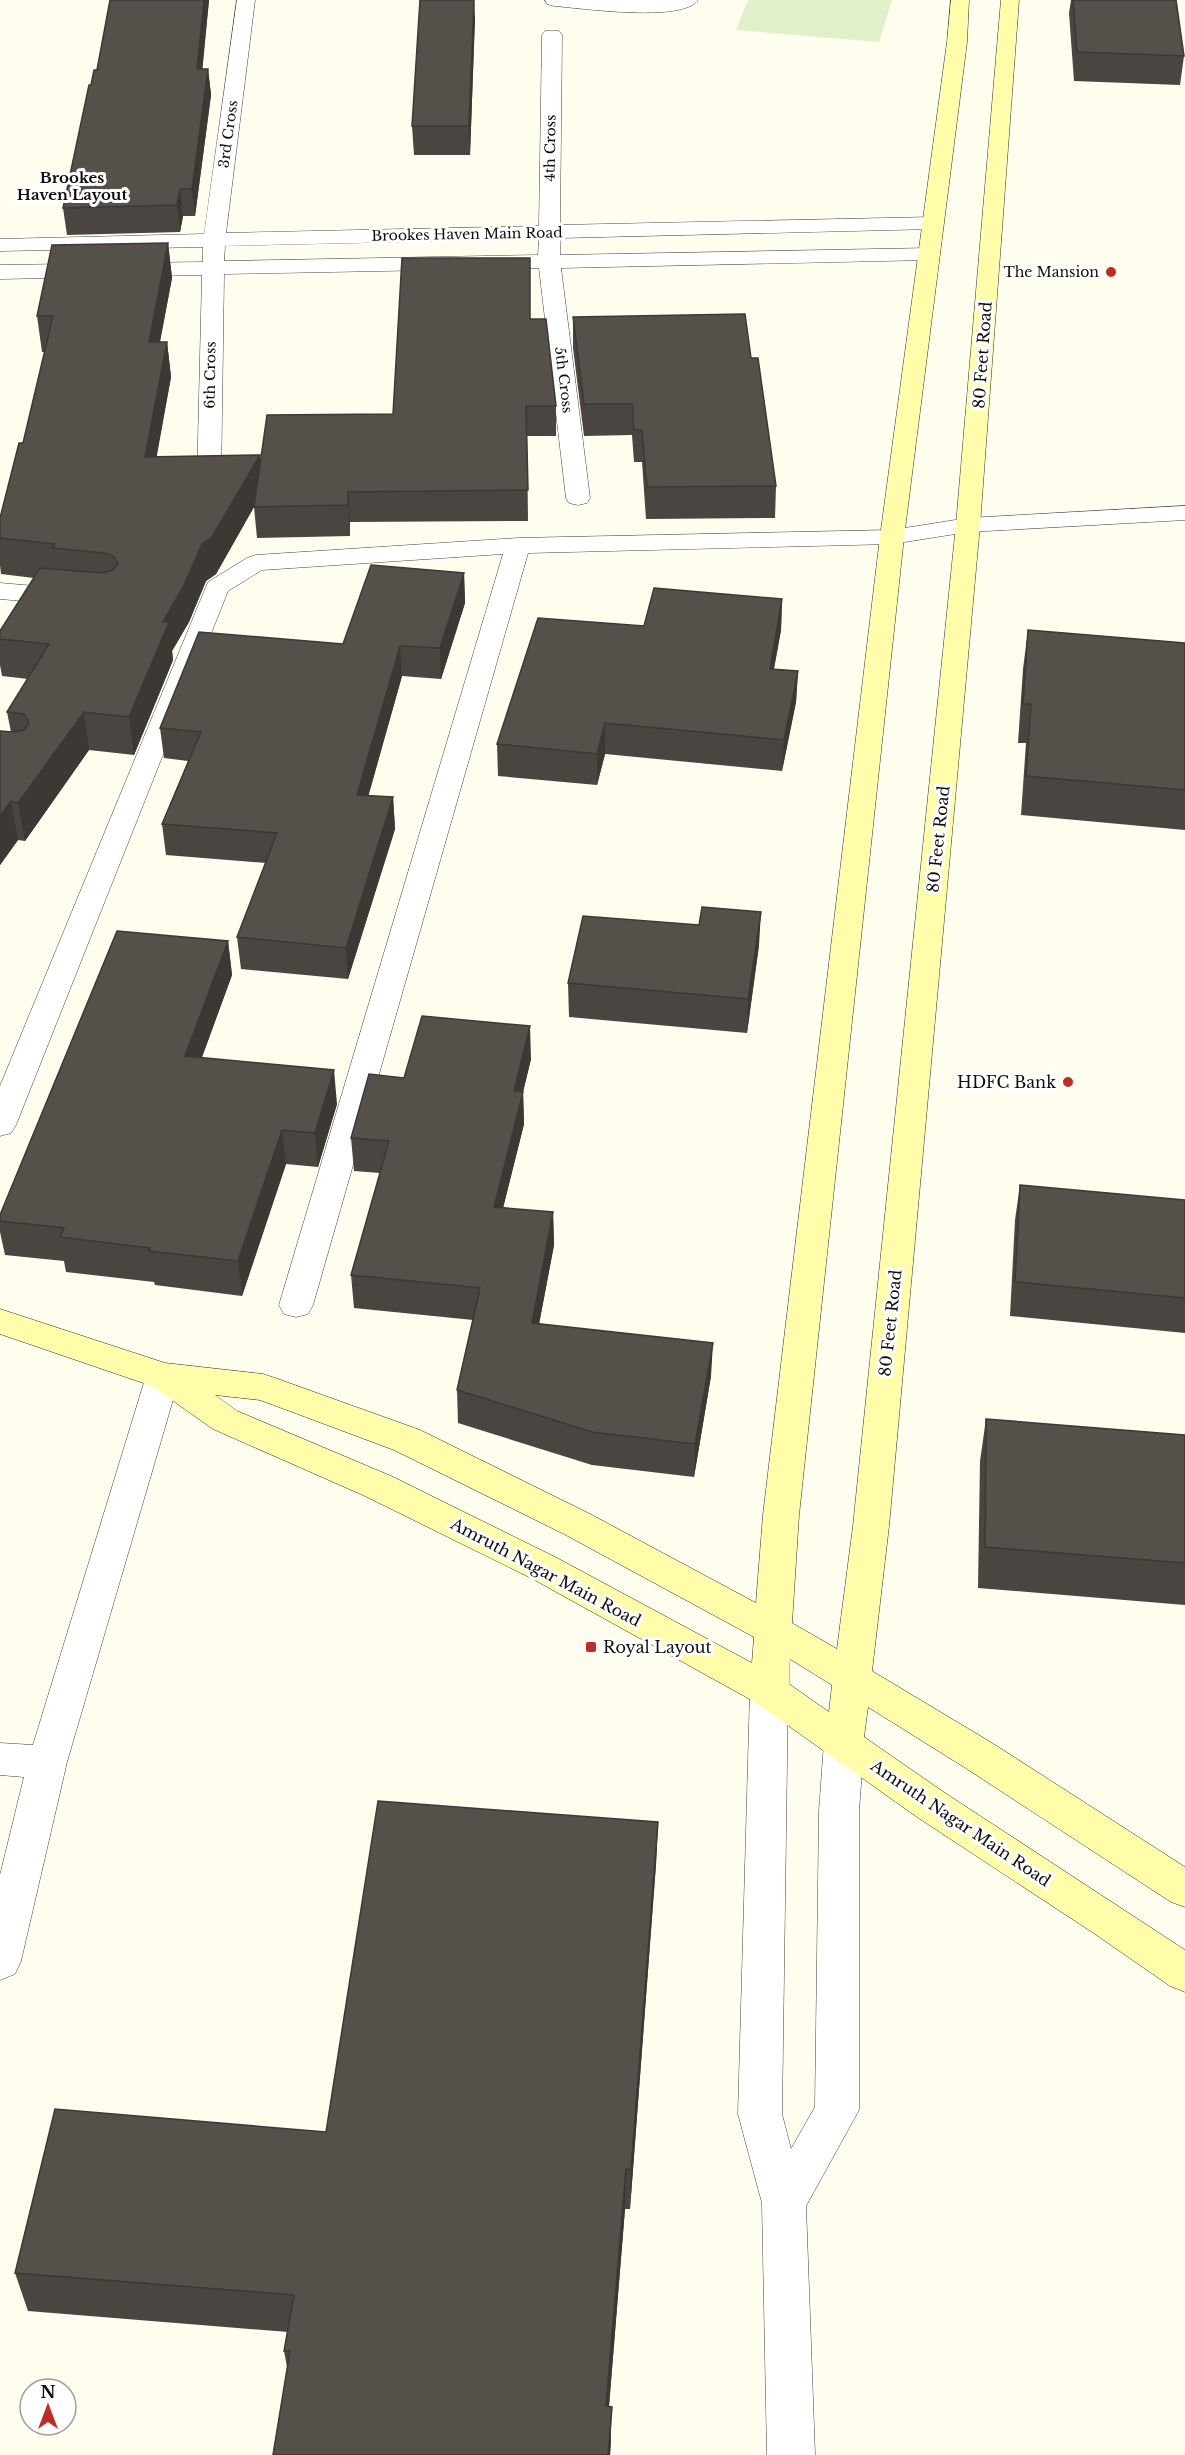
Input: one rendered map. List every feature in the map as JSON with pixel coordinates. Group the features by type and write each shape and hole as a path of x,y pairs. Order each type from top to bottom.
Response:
{"main road":[{"name":"80 Feet Road","path":"844,1743 871,1526 968,525 982,44 960,0"},
{"name":"80 Feet Road","path":"769,1691 781,1515 892,537 933,223 982,44 1010,0"},
{"name":"Amruth Nagar Main Road","path":"0,1321 163,1376 263,1387 407,1440 577,1524 772,1629 853,1677 1185,1890"},
{"name":"Amruth Nagar Main Road","path":"163,1376 225,1420 378,1486 544,1568 769,1691 931,1805 1110,1921 1185,1973"}],"street":[{"name":"3rd Cross","path":"212,268 246,0"},
{"path":"554,0 648,7 672,7 689,0"},
{"name":"4th Cross","path":"549,261 552,35"},
{"name":"Brookes Haven Main Road","path":"0,245 933,223"},
{"name":"Brookes Haven Main Road","path":"0,272 929,255"},
{"name":"5th Cross","path":"549,261 578,498"},
{"name":"6th Cross","path":"209,482 212,268"},
{"path":"0,1125 217,587 256,563 518,546 892,537 968,525 1185,513"},
{"path":"297,1305 518,546"},
{"path":"0,591 98,599"},
{"path":"0,1961 47,1762 163,1376"},
{"path":"769,1691 760,2114 784,2203 791,2455"},
{"path":"784,2203 837,2110 839,1811 844,1743"},
{"path":"0,1759 47,1762"}],"green space":[{"path":"748,0 892,0 879,42 736,30"}],"building":[{"path":"110,0 204,0 197,69 208,69 192,189 180,189 177,205 63,208 89,85 91,85 94,70 97,70"},
{"path":"420,0 474,0 469,126 412,126"},
{"path":"1073,0 1176,0 1184,56 1077,52"},
{"path":"168,243 149,342 167,342 145,457 260,455 212,537 202,544 184,585 163,622 169,622 129,717 84,712 18,803 11,801 0,816 0,731 24,730 29,723 24,714 7,712 49,644 0,639 0,631 40,568 103,573 113,570 118,563 113,556 104,553 52,548 55,544 0,538 0,518 19,443 23,443 53,316 37,316 52,245"},
{"path":"402,258 530,258 530,319 546,319 556,406 526,406 528,490 348,492 348,505 254,507 267,415 393,414"},
{"path":"745,314 751,358 758,358 776,486 647,487 642,430 634,430 632,404 584,404 573,317"},
{"path":"371,565 464,573 440,648 400,646 357,795 393,797 346,948 237,937 277,833 162,824 201,732 160,728 199,632 343,644"},
{"path":"654,588 782,599 770,669 798,671 784,740 605,723 597,754 497,744 538,618 644,626"},
{"path":"1028,630 1185,643 1185,790 1026,776 1031,704 1023,704"},
{"path":"702,907 761,912 748,999 568,983 583,916 699,925"},
{"path":"117,931 228,941 185,1056 334,1070 315,1133 282,1130 238,1261 149,1251 150,1248 60,1237 64,1228 0,1221 0,1215"},
{"path":"422,1016 530,1026 514,1091 523,1092 494,1207 553,1212 532,1323 713,1343 695,1444 592,1432 457,1390 480,1288 351,1275 389,1141 351,1138 369,1074 404,1078"},
{"path":"1020,1185 1185,1200 1185,1298 1015,1282"},
{"path":"986,1419 1185,1435 1185,1563 985,1547"},
{"path":"378,1801 658,1822 631,2170 626,2169 606,2406 612,2407 608,2455 273,2455 290,2351 284,2351 294,2295 15,2273 55,2109 326,2132"}],"place":[{"name":"The Mansion","path":"1111,272"},
{"name":"HDFC Bank","path":"1068,1082"},
{"name":"Royal Layout","path":"591,1647"}],"district":[{"name":"Brookes Haven Layout","path":"72,186"}]}
